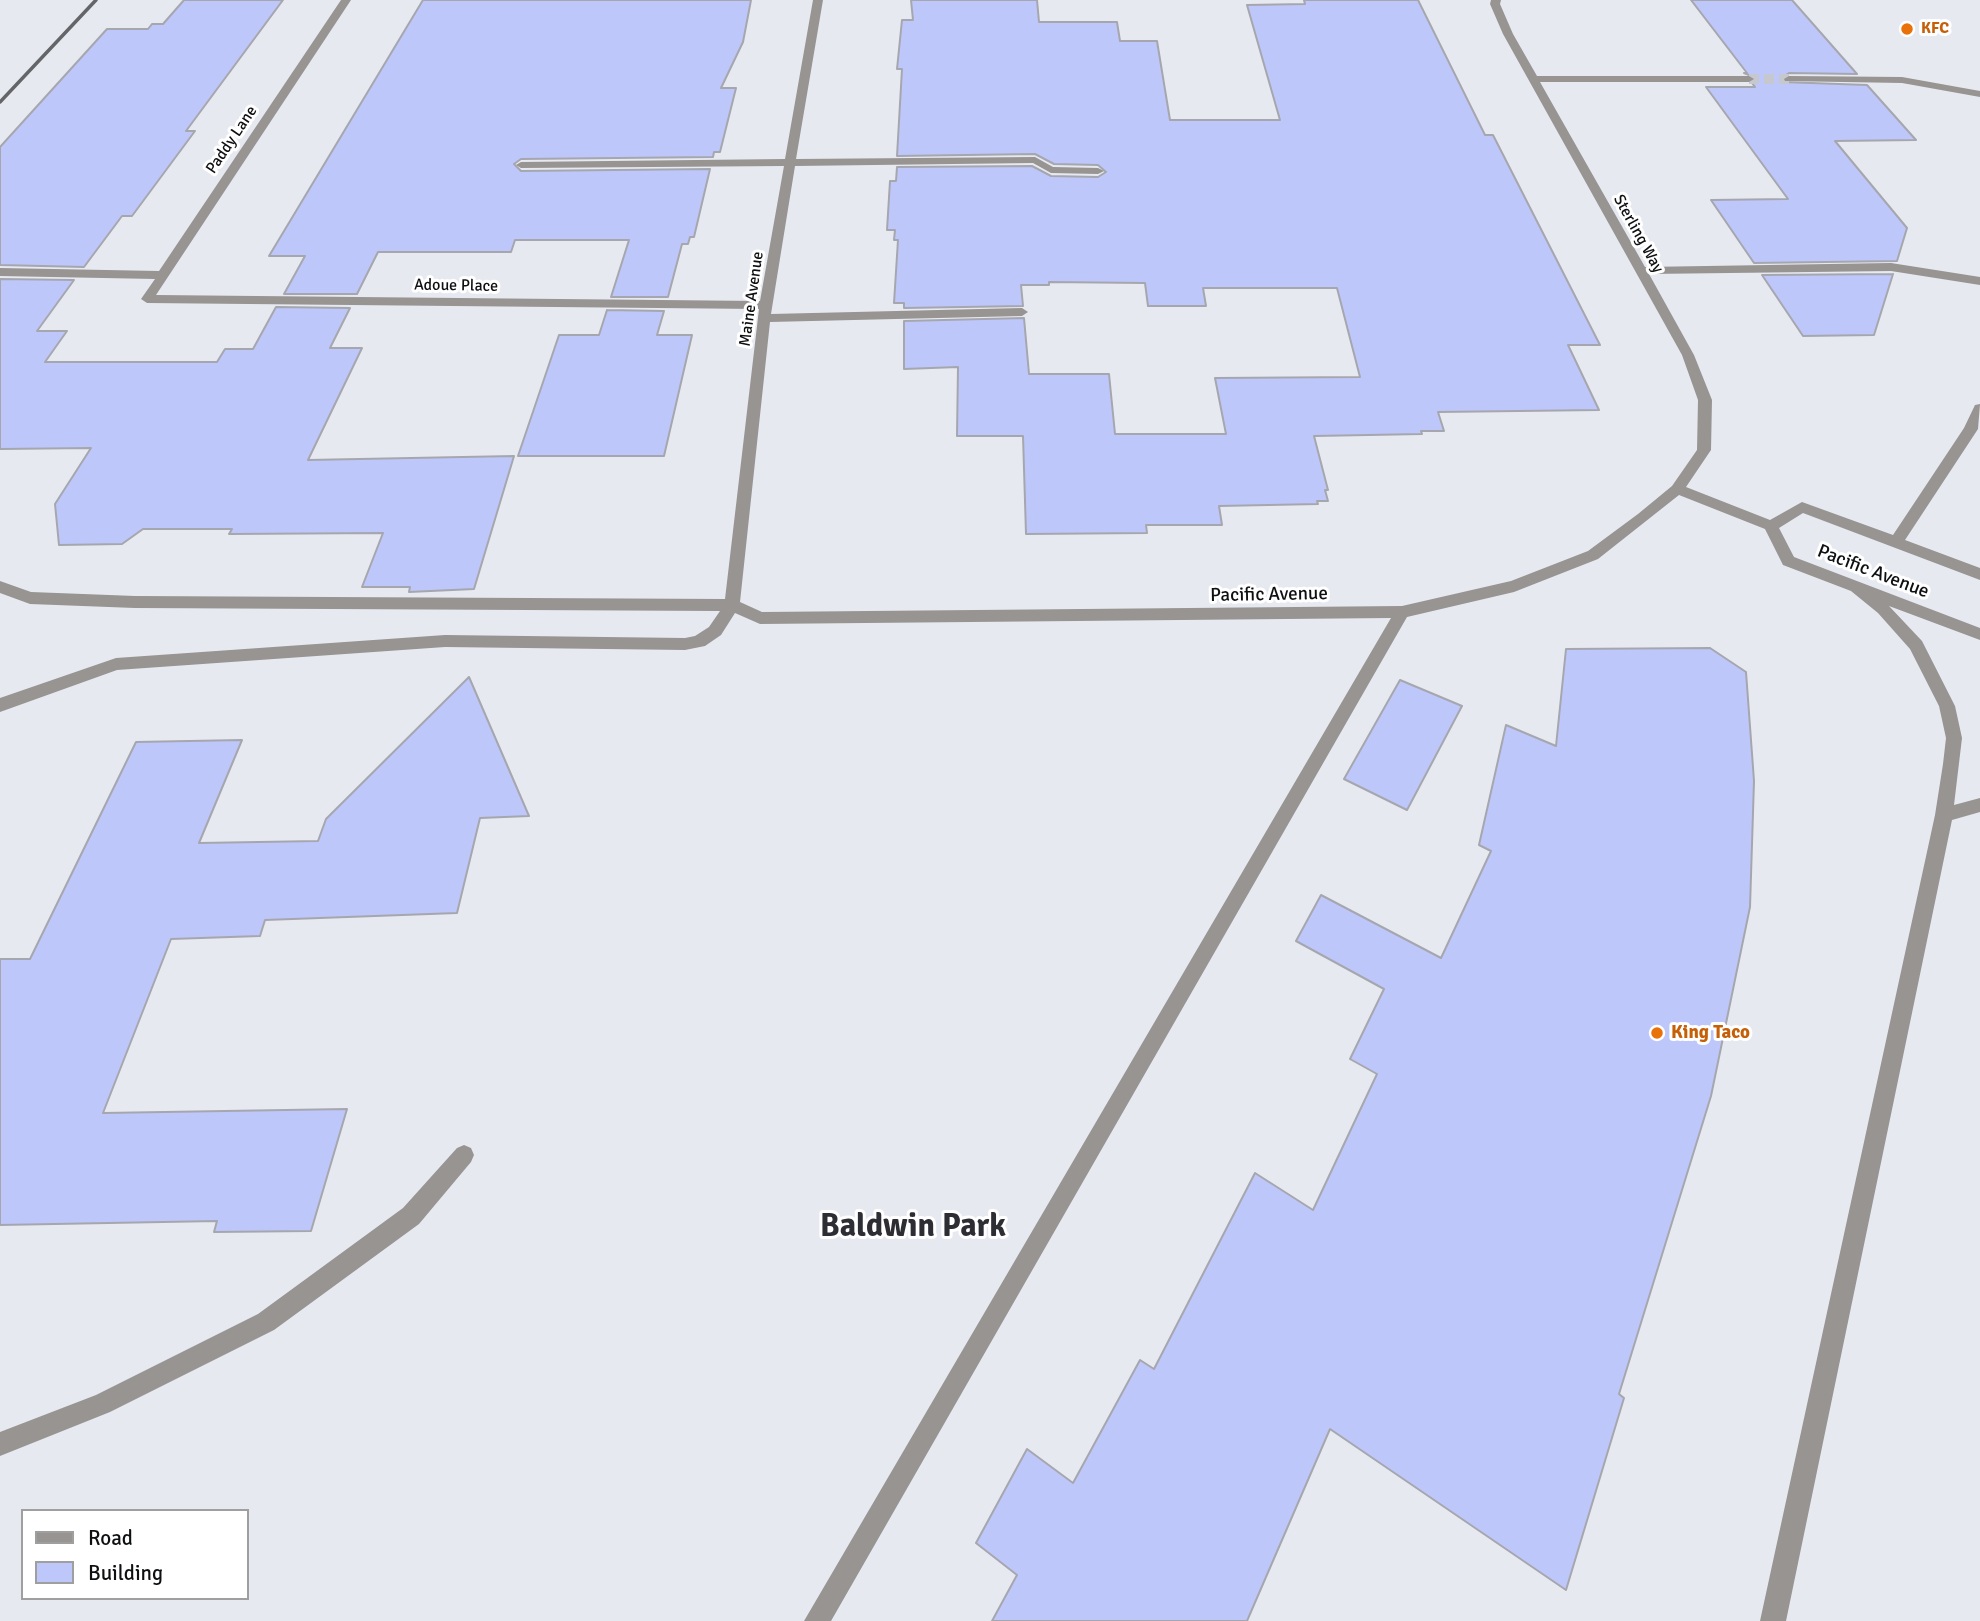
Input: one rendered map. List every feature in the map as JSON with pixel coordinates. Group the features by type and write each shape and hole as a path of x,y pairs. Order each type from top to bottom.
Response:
{"street":[{"name":"Paddy Lane","path":"147,299 346,0"},
{"name":"Maine Avenue","path":"732,605 765,312 818,0"},
{"name":"Sterling Way","path":"1496,0 1495,4 1508,34 1688,355 1705,400 1704,450 1676,489"},
{"path":"1533,79 1749,79"},
{"path":"1789,79 1902,80 1980,94"},
{"path":"521,165 1035,160 1051,170 1097,171"},
{"path":"1641,271 1891,267 1980,281"},
{"path":"0,272 161,275"},
{"name":"Adoue Place","path":"147,299 765,312 1022,312"},
{"path":"1896,542 1972,429 1980,408"},
{"path":"1676,489 1771,526"},
{"name":"Pacific Avenue","path":"732,605 760,618 1402,612 1514,586 1594,555 1676,489"},
{"name":"Pacific Avenue","path":"1980,574 1802,508 1771,526 1788,561 1980,634"},
{"path":"0,586 30,598 135,602 732,605"},
{"path":"1773,1621 1944,815 1954,738 1947,706 1916,645 1883,609 1856,587"},
{"path":"0,705 116,664 445,640 685,645 699,642 715,631 732,605"},
{"path":"817,1621 1402,612"},
{"path":"1944,815 1980,805"},
{"path":"0,1444 102,1404 266,1322 411,1216 464,1155"}],"building":[{"path":"184,0 283,0 186,131 195,131 132,216 122,216 84,267 0,265 0,147 107,29 148,29 152,24 163,24"},
{"path":"423,0 751,0 743,42 721,88 736,88 720,152 714,152 713,157 521,159 514,164 521,171 710,169 694,237 690,237 688,244 682,244 668,297 611,297 629,240 515,240 511,252 378,252 357,294 284,294 305,256 269,256"},
{"path":"911,0 1037,0 1039,22 1117,22 1120,41 1157,41 1170,120 1280,120 1247,5 1305,4 1304,0 1418,0 1485,135 1493,135 1600,345 1568,345 1599,410 1438,412 1444,431 1421,431 1422,434 1314,436 1328,490 1325,490 1328,501 1317,501 1318,504 1219,506 1222,525 1146,525 1147,533 1026,534 1023,436 957,436 958,367 904,369 904,321 1024,318 1029,374 1109,374 1115,434 1226,434 1215,378 1360,377 1337,288 1203,288 1206,306 1148,306 1145,283 1049,282 1049,285 1021,285 1023,306 904,308 904,303 894,303 898,240 894,240 895,230 887,230 890,181 896,181 897,167 1032,166 1051,176 1098,177 1106,172 1098,165 1054,164 1035,154 897,156 902,69 897,69 902,20 913,20"},
{"path":"1691,0 1792,0 1857,74 1789,73 1781,78 1783,82 1867,85 1916,140 1835,141 1907,228 1897,261 1754,263 1711,200 1788,199 1706,87 1755,87 1752,83 1756,78 1744,73 1747,73"},
{"path":"1893,274 1874,335 1803,336 1762,275"},
{"path":"0,279 74,280 37,331 67,331 45,362 217,362 225,349 253,349 276,307 350,308 330,348 362,348 308,460 514,456 474,589 409,592 410,587 362,587 383,533 229,534 232,529 143,529 122,544 59,545 55,504 91,448 0,449"},
{"path":"607,310 664,311 657,335 692,335 664,456 518,456 559,335 599,335"},
{"path":"1710,648 1746,672 1754,781 1750,907 1711,1096 1619,1394 1624,1398 1566,1590 1330,1429 1247,1621 992,1621 1017,1575 976,1543 1027,1449 1073,1483 1140,1360 1154,1369 1255,1173 1313,1210 1377,1074 1350,1059 1384,989 1296,941 1321,895 1441,958 1491,851 1479,845 1506,725 1556,746 1566,649"},
{"path":"469,677 529,816 480,818 457,913 265,920 260,936 171,939 103,1113 347,1109 311,1231 214,1232 217,1221 0,1225 0,959 30,959 136,742 242,740 199,843 318,841 326,819"},
{"path":"1400,680 1462,706 1407,810 1344,779"}],"tunnel":[{"path":"1749,79 1789,79"}],"railway":[{"path":"0,102 96,0"}],"place":[{"name":"KFC","path":"1907,29"},
{"name":"King Taco","path":"1657,1033"}],"district":[{"name":"Baldwin Park","path":"913,1228"}]}
